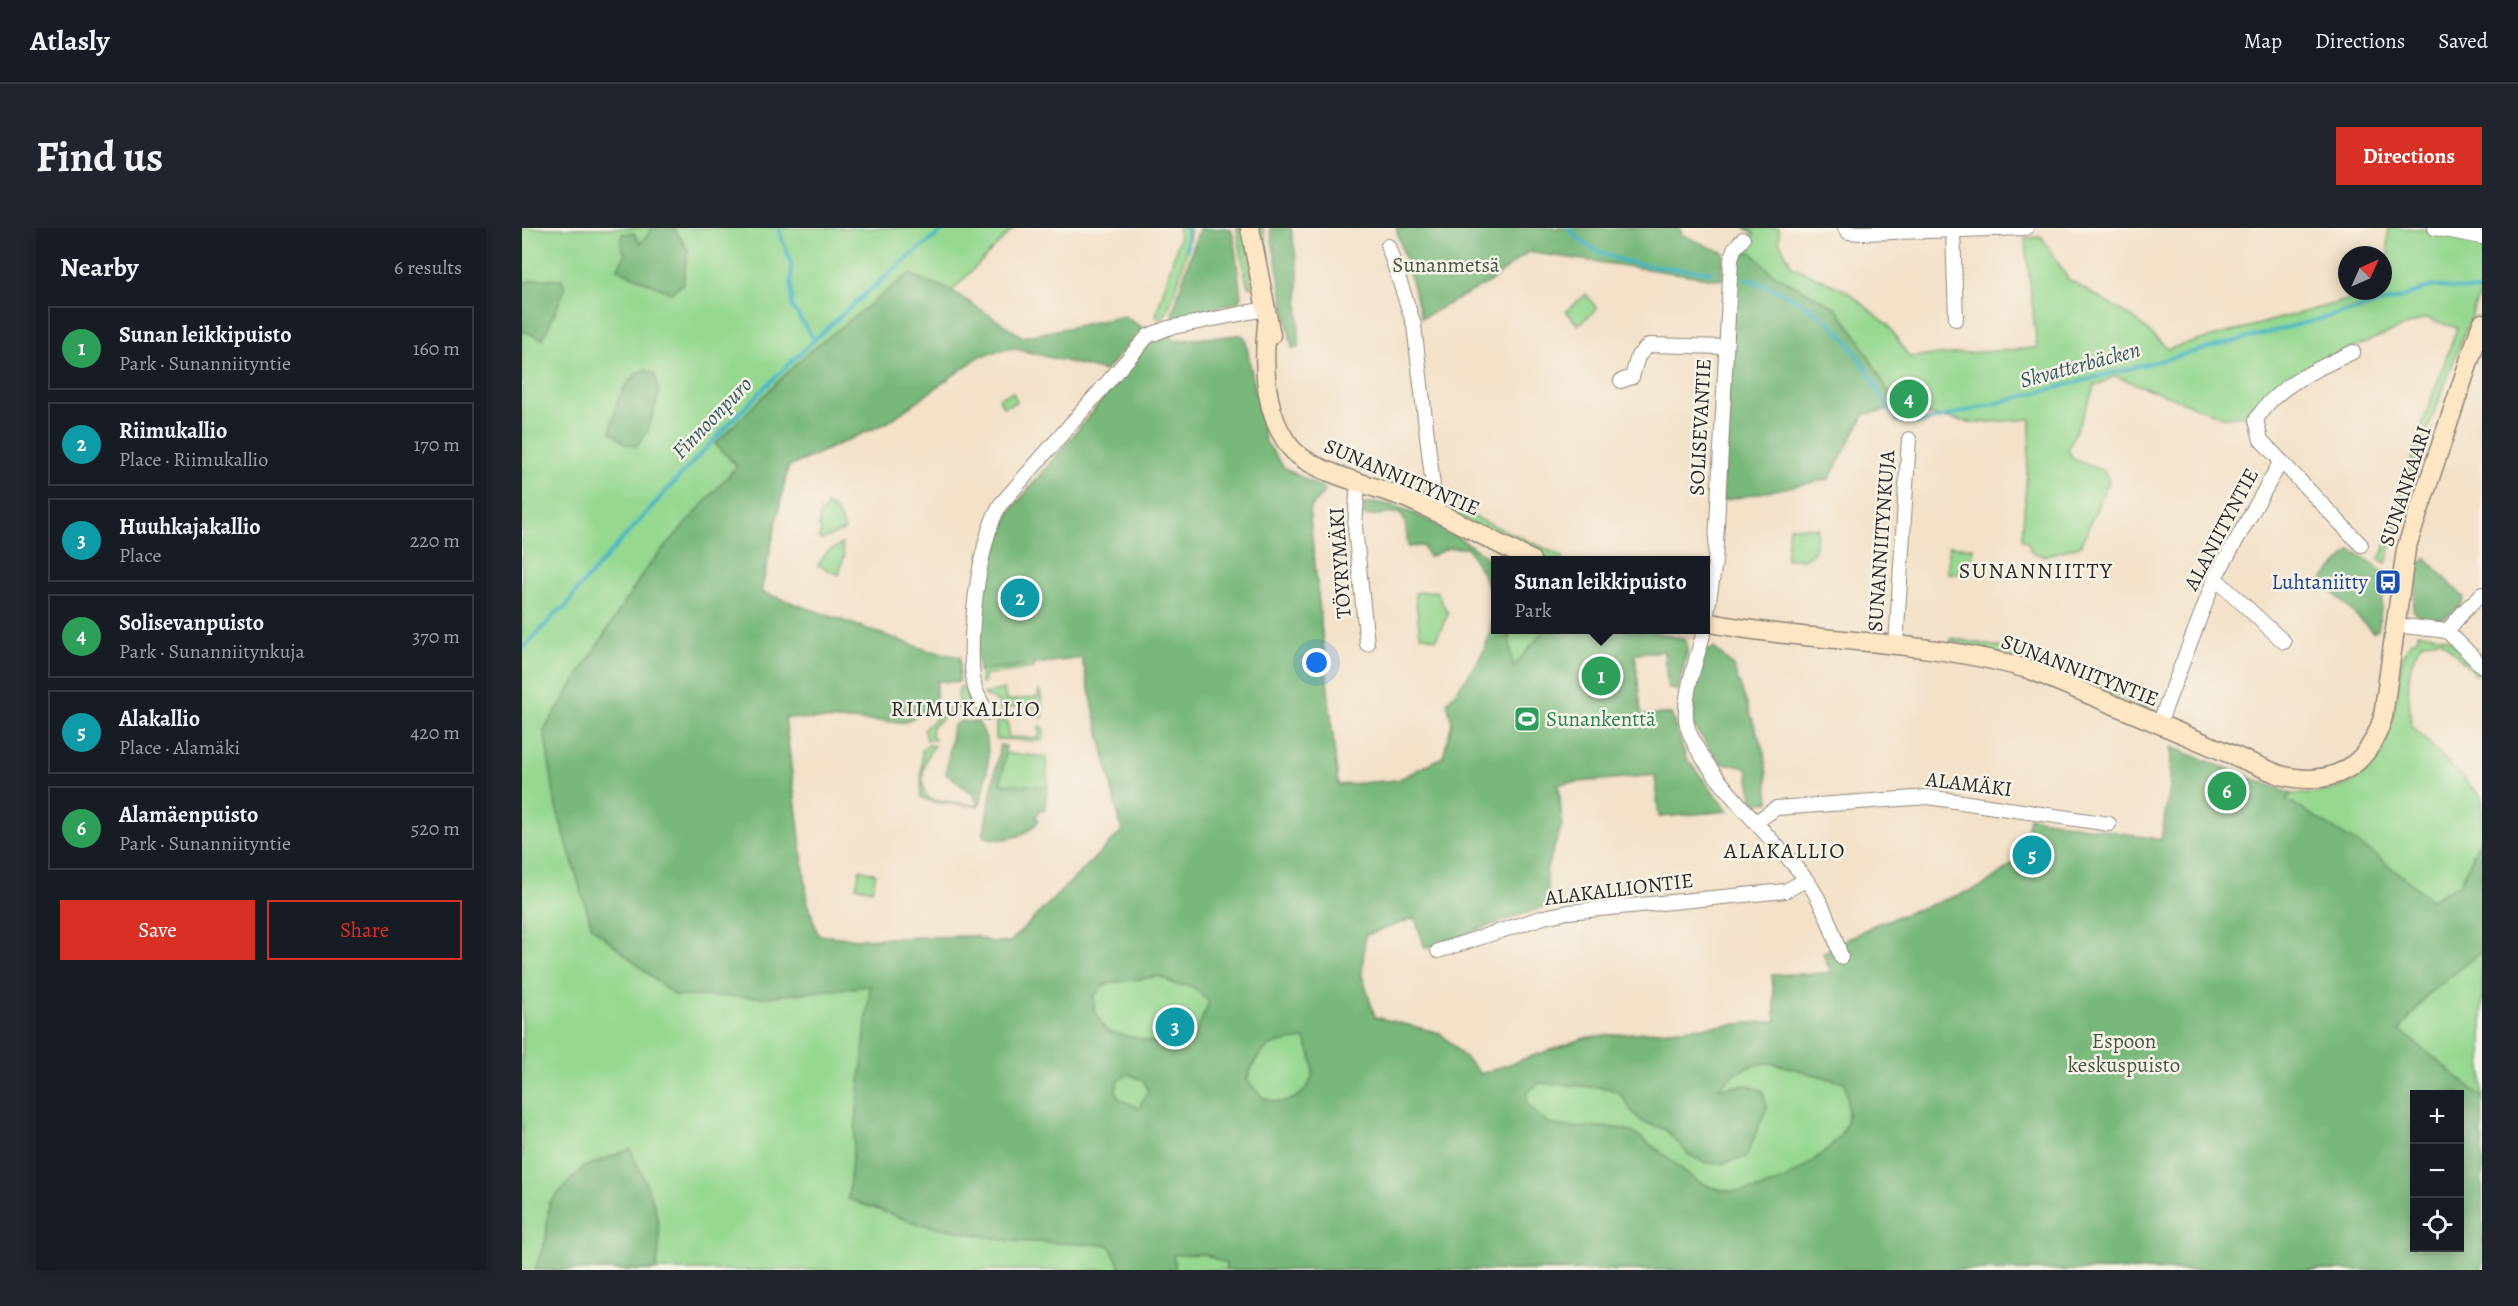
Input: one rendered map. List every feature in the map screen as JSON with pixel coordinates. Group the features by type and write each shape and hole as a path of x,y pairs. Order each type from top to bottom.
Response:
{"street":[{"path":"987,713 975,691 971,637 972,614 990,524 1000,505 1148,336 1168,328 1266,317 1250,228"},
{"path":"1846,230 2026,228"},
{"path":"2435,228 2482,237"},
{"path":"1953,230 1956,319"},
{"name":"SOLISEVANTIE","path":"1710,595 1715,562 1731,260 1734,249 1743,239"},
{"path":"1388,246 1414,326 1436,512"},
{"name":"SUNANNIITYNTIE","path":"1266,317 1264,350 1270,404 1291,447 1299,455 1322,468 1436,512 1521,556"},
{"name":"SUNANKAARI","path":"2321,779 2353,765 2367,753 2378,736 2383,717 2406,549 2482,323"},
{"path":"1621,381 1632,376 1638,356 1649,345 1725,347"},
{"path":"2280,463 2261,440 2256,420 2261,411 2285,389 2353,352"},
{"name":"SUNANNIITYNKUJA","path":"1896,645 1909,439"},
{"name":"ALANIITYNTIE","path":"2159,724 2215,578 2280,463 2361,545"},
{"name":"TÖYRYMÄKI","path":"1358,480 1355,527 1367,644"},
{"path":"2215,578 2284,642"},
{"path":"2447,632 2482,594"},
{"name":"SUNANNIITYNTIE","path":"1710,622 1801,636 1929,647 1991,658 2031,670 2280,776 2298,780 2321,779"},
{"path":"2395,625 2447,632 2482,666"},
{"path":"1703,634 1687,698 1686,722 1702,755 1806,880 1834,933 1841,957"},
{"name":"ALAMÄKI","path":"1756,822 1776,808 1928,797 2109,825"},
{"name":"ALAKALLIONTIE","path":"1438,951 1544,917 1568,912 1785,891 1806,880"}],"green space":[{"name":"Espoon keskuspuisto","path":"522,228 1014,228 952,291 980,356 888,422 788,467 761,592 927,650 960,657 959,682 937,681 935,705 905,722 785,718 808,904 818,935 857,939 975,936 989,942 1010,942 1122,831 1082,658 1034,664 1034,668 984,675 985,682 981,684 976,641 988,570 1010,512 1167,333 1174,341 1241,335 1245,338 1265,441 1284,468 1325,490 1309,510 1338,785 1398,780 1443,757 1452,723 1510,638 1509,634 1662,634 1685,640 1688,648 1678,690 1668,688 1664,651 1635,653 1641,715 1671,714 1686,758 1728,811 1659,817 1655,775 1559,783 1562,825 1546,870 1549,905 1425,948 1415,918 1364,936 1362,976 1375,1017 1440,1033 1481,1074 1588,1037 1776,1021 1772,975 1831,973 1823,953 1874,925 1981,887 2023,856 2029,817 2161,840 2170,788 2171,747 2292,794 2336,789 2365,773 2382,750 2392,723 2400,669 2406,649 2418,638 2418,632 2447,638 2480,671 2476,675 2441,640 2423,642 2412,661 2409,692 2411,725 2482,797 2482,1270 522,1270"},
{"path":"653,228 674,228 688,250 683,283 671,293 617,269 625,255 621,244 622,234 634,233 640,244"},
{"path":"1178,228 1190,228 1189,236 1184,262 1174,292 1161,320 1156,317 1179,239"},
{"path":"1226,228 1231,230 1234,239 1241,298 1237,302 1175,318 1172,314 1199,229"},
{"path":"1237,228 1244,228 1251,266 1251,287 1247,285"},
{"path":"1258,228 1263,228 1270,259 1266,261"},
{"path":"1270,228 1291,228 1298,269 1299,348 1292,348"},
{"name":"Sunanmetsä","path":"1396,228 1680,228 1682,235 1724,253 1722,280 1528,252 1488,283 1422,318"},
{"path":"1745,228 1779,228 1779,241 1792,266 1848,292 1888,325 1909,357 2037,348 2025,238 2042,237 2068,279 2135,319 2168,349 2348,300 2392,300 2392,246 2388,246 2388,228 2421,229 2482,241 2482,287 2425,437 2386,563 2378,558 2383,553 2424,419 2457,328 2425,318 2330,357 2253,415 2223,417 2115,376 2095,386 2068,450 2073,459 2104,471 2109,481 2080,546 2044,556 2031,552 2028,543 2022,539 2031,419 1974,423 1898,409 1865,414 1829,479 1737,256 1754,241 1754,233"},
{"path":"1743,251 1751,252 1773,274 1835,307 1856,334 1898,409 1864,414 1829,479 1721,501 1737,256"},
{"name":"Espoon keskuspuisto","path":"909,274 952,291 1023,337 1124,316 1143,328 1105,371 1012,348 980,356 888,422 788,467 761,592 927,650 960,657 959,682 937,681 935,705 905,722 785,718 808,904 818,935 857,939 975,936 989,942 1010,942 1122,831 1082,658 979,671 976,641 988,570 1010,512 1152,339 1167,333 1174,341 1241,335 1245,338 1265,441 1284,468 1325,490 1309,510 1338,785 1398,780 1443,757 1452,723 1447,702 1476,664 1489,637 1491,627 1491,634 1509,634 1513,667 1542,634 1662,634 1685,640 1688,648 1678,690 1668,688 1664,651 1635,653 1641,715 1671,714 1686,758 1728,811 1659,817 1655,775 1558,784 1562,825 1546,870 1549,905 1425,948 1415,918 1365,935 1362,976 1375,1017 1440,1033 1481,1074 1588,1037 1776,1021 1772,975 1831,973 1823,953 1874,925 1981,887 2023,856 2029,817 2161,840 2170,788 2171,747 2292,794 2286,799 2373,853 2431,899 2460,884 2482,835 2482,952 2427,995 2400,1030 2482,1097 2482,1270 1226,1270 1226,1264 1205,1254 1173,1255 1176,1270 1122,1270 1109,1245 1010,1241 915,1223 848,1199 870,986 766,997 675,996 592,927 556,807 544,730 647,567 737,466 715,444 805,355","holes":["1159,976 1176,985 1192,986 1209,1002 1193,1040 1157,1043 1106,1031 1094,1009 1094,996 1105,984","1305,1039 1310,1053 1312,1076 1303,1092 1289,1101 1272,1101 1263,1097 1247,1079 1262,1052 1275,1044","1769,1063 1845,1082 1848,1108 1845,1126 1835,1141 1803,1168 1776,1183 1747,1191 1717,1189 1702,1183 1643,1139 1628,1131 1614,1127 1569,1127 1551,1124 1527,1104 1527,1093 1539,1083 1607,1088 1620,1093 1633,1113 1643,1122 1666,1130 1689,1155 1704,1162 1718,1164 1746,1157 1767,1107 1763,1091 1747,1085 1719,1088 1736,1073 1754,1065","1128,1074 1143,1080 1148,1090 1139,1108 1119,1099 1116,1090 1118,1081"]},
{"path":"562,279 565,289 543,339 522,331 522,282"},
{"path":"1586,294 1597,309 1578,325 1566,311"},
{"path":"645,369 655,374 659,393 647,433 637,446 625,444 611,431 615,412 625,387"},
{"path":"1013,392 1017,402 1003,407 999,398"},
{"name":"Espoon keskuspuisto","path":"1376,503 1393,506 1451,533 1491,560 1491,600 1485,579 1468,548 1448,548 1429,557 1423,546 1408,547 1405,521 1400,513 1364,516 1363,505"},
{"path":"1445,504 1561,556 1539,556 1457,516"},
{"path":"826,505 836,511 845,530 821,540 819,538 821,527 818,526 821,511 825,512"},
{"path":"1789,527 1818,528 1814,552 1804,559 1786,559"},
{"path":"842,544 844,556 839,575 818,565 827,552"},
{"path":"1949,546 1973,548 1971,574 1948,573"},
{"path":"2351,550 2373,563 2386,576 2378,630 2373,632 2321,581"},
{"path":"2425,557 2464,598 2461,605 2448,615 2432,620 2418,616 2413,609 2420,562 2423,562"},
{"path":"1436,591 1448,614 1436,639 1420,635 1415,593"},
{"path":"1951,638 2010,649 2057,668 2056,671 1950,641"},
{"path":"1714,648 1733,666 1765,755 1769,802 1753,802 1747,768 1721,763 1693,726 1694,682 1704,652"},
{"path":"2097,684 2156,711 2153,713 2095,688"},
{"path":"962,686 966,689 969,703 952,711 932,727 931,734 935,740 926,739 924,730 927,726 950,706 957,706 959,688"},
{"path":"1004,689 1006,701 1038,697 1039,690 1043,718 1040,718 1039,708 1008,707 1008,715 1002,714 999,703 984,694"},
{"path":"960,721 978,722 986,741 987,771 981,802 978,806 973,793 946,774 953,726"},
{"path":"996,721 1008,722 1008,737 1039,738 1039,726 1044,729 1044,739 1039,741 996,739"},
{"path":"928,745 934,746 927,757 923,772 924,787 929,799 978,806 933,802 921,797 922,751"},
{"path":"1000,745 1006,746 1001,783 1048,787 1044,811 1040,809 1036,818 1039,820 1028,831 1006,839 983,836"},
{"path":"1006,753 1046,757 1048,787 1000,783"},
{"path":"860,869 876,874 872,890 856,886"},
{"path":"630,1149 655,1207 659,1236 656,1270 535,1270 546,1239 549,1203 584,1167"}],"waterway":[{"path":"778,228 791,263 792,307 813,338"},
{"name":"Finnoonpuro","path":"522,650 559,610 565,608 578,589 621,540 708,445 753,400 846,311 946,228"},
{"path":"1187,228 1187,250"},
{"name":"Skvatterbäcken","path":"1569,228 1597,251 1615,258 1654,266 1711,272"},
{"name":"Skvatterbäcken","path":"1746,279 1797,300 1826,320 1851,345 1897,421 1920,423 2401,298 2432,286 2479,291"}],"place":[{"name":"Solisevanpuisto","path":"1909,399"},
{"name":"Luhtaniitty","path":"2388,582"},
{"name":"Riimukallio","path":"1020,598"},
{"name":"Sunan leikkipuisto","path":"1601,676"},
{"name":"Sunankenttä","path":"1527,719"},
{"name":"Alamäenpuisto","path":"2227,791"},
{"name":"Alakallio","path":"2032,855"},
{"name":"Huuhkajakallio","path":"1175,1027"}],"district":[{"name":"SUNANNIITTY","path":"2036,571"},
{"name":"RIIMUKALLIO","path":"966,709"},
{"name":"ALAKALLIO","path":"1785,851"}]}
